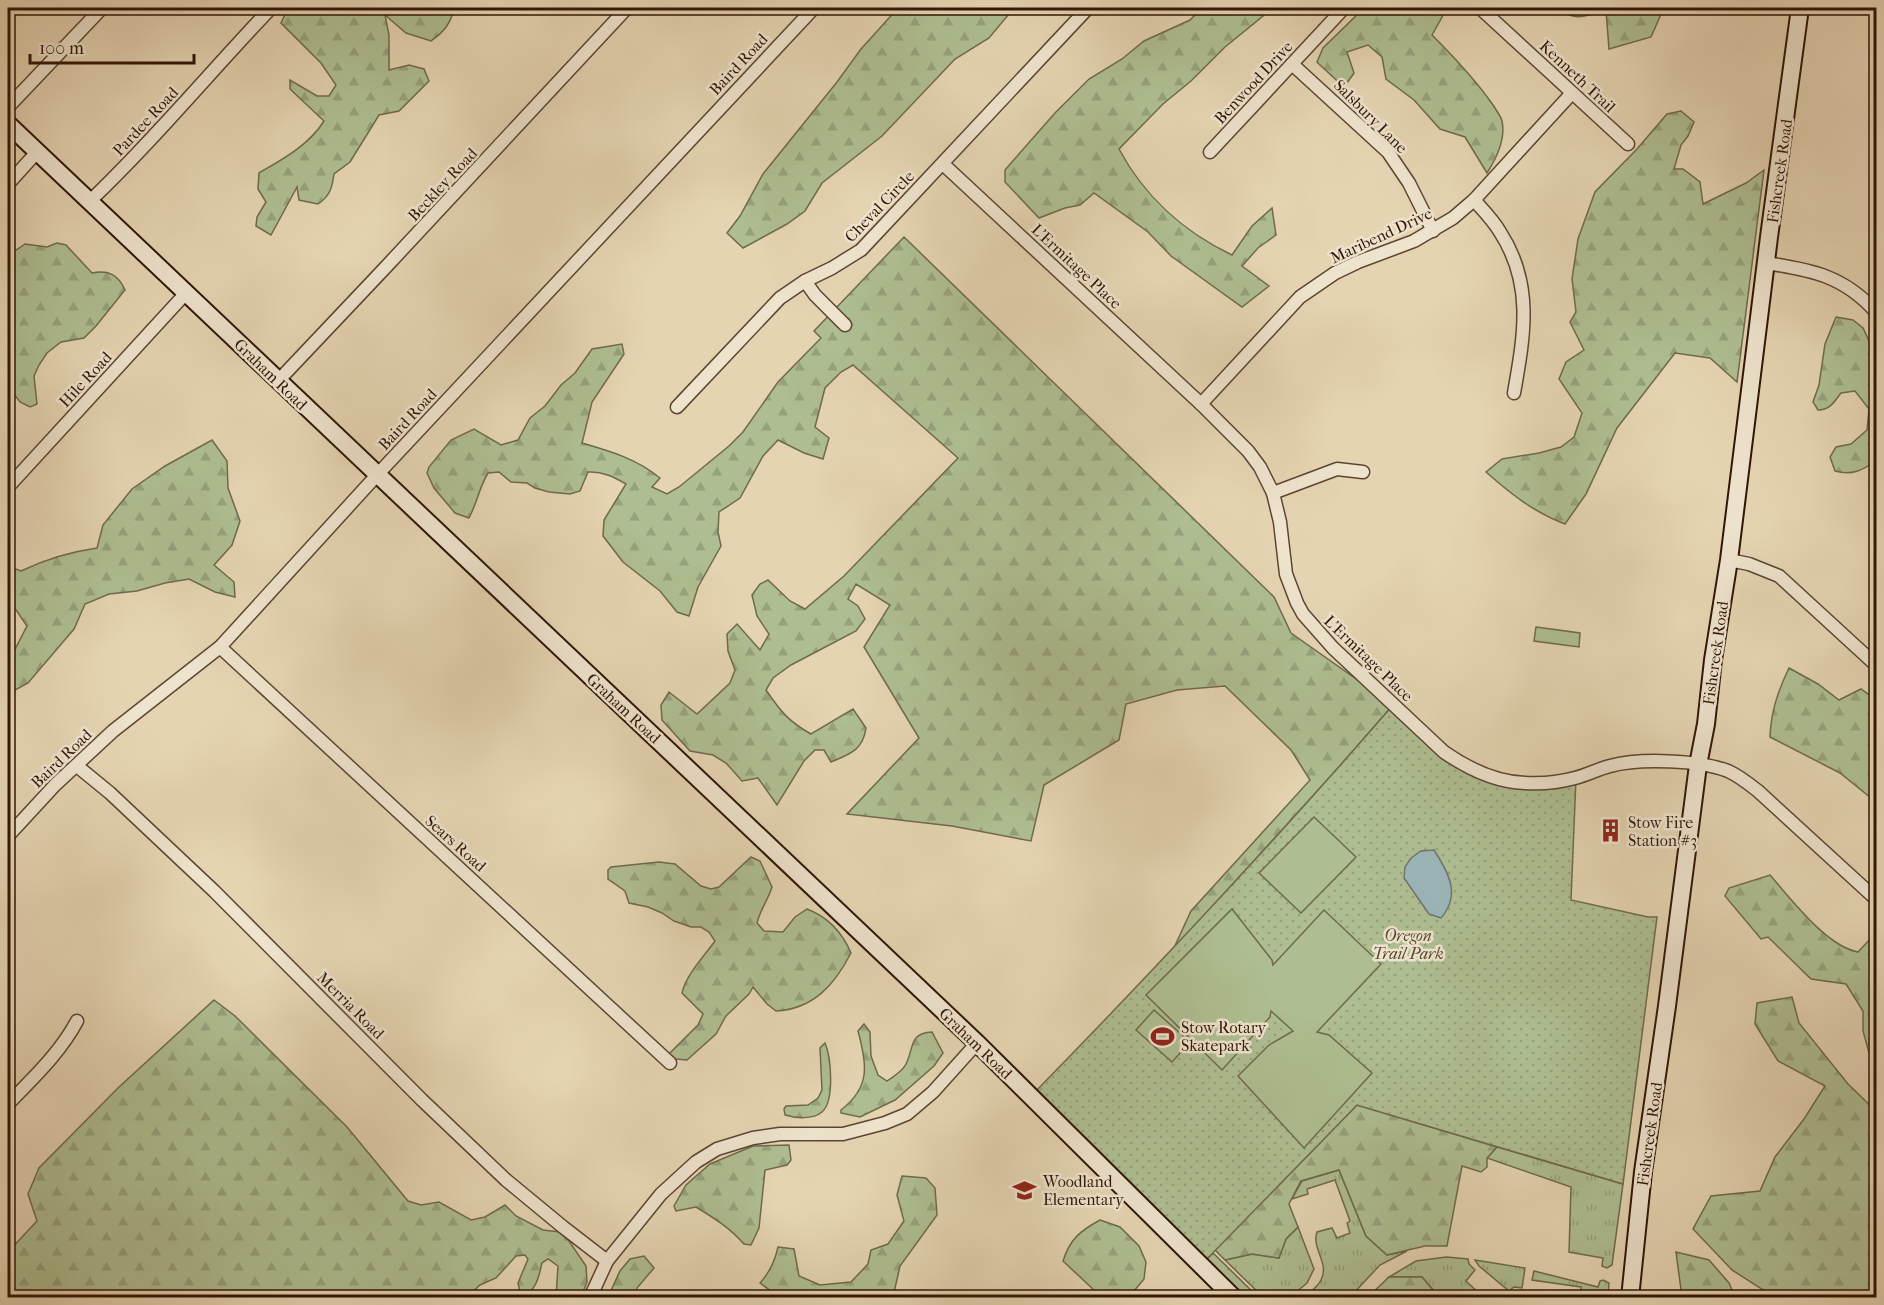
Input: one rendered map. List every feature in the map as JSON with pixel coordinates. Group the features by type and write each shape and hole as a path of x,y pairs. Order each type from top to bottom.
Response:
{"main road":[{"name":"Fishcreek Road","path":"1630,1298 1643,1172 1698,765 1729,560 1800,8"},
{"name":"Graham Road","path":"8,124 977,1044 1234,1298"}],"street":[{"path":"8,107 102,8"},
{"name":"Pardee Road","path":"90,201 181,107 271,8"},
{"name":"Beckley Road","path":"278,381 408,245 627,8"},
{"name":"Baird Road","path":"8,836 55,785 130,716 220,647 377,475 814,8"},
{"name":"Cheval Circle","path":"676,407 788,291 832,268 861,249 1088,8"},
{"name":"Benwood Drive","path":"1210,152 1344,8"},
{"name":"Kenneth Trail","path":"1480,8 1628,144"},
{"name":"Salsbury Lane","path":"1292,64 1388,153 1409,183 1433,231"},
{"name":"Maribend Drive","path":"1201,404 1300,297 1335,273 1414,241 1453,218 1474,200 1572,93"},
{"path":"8,184 37,152"},
{"name":"L'Ermitage Place","path":"943,164 1201,404 1248,451 1273,493 1280,522 1286,574 1304,614 1333,648 1444,752 1462,764 1504,779 1524,783 1576,778 1611,765 1653,760 1723,770 1743,779 1876,899"},
{"path":"1474,200 1500,232 1512,253 1520,276 1524,325 1514,393"},
{"path":"1766,263 1802,268 1833,278 1855,291 1876,312"},
{"path":"805,281 815,295 845,325"},
{"name":"Hile Road","path":"8,487 186,293"},
{"path":"1273,493 1337,469 1363,472"},
{"path":"1729,560 1771,572 1785,580 1876,665"},
{"name":"Sears Road","path":"220,647 670,1063"},
{"name":"Merria Road","path":"77,766 110,793 214,891 422,1100 506,1180 607,1261"},
{"path":"8,1104 55,1055 77,1021"},
{"path":"590,1298 607,1261 661,1194 696,1162 717,1149 753,1138 780,1134 843,1134 885,1123 907,1114 933,1092 977,1044"}],"green space":[{"path":"288,8 454,8 446,27 431,41 406,33 385,15 389,35 389,70 409,65 424,69 429,81 399,111 379,115 350,162 334,174 330,191 322,201 318,204 299,200 297,187 271,235 256,226 257,217 266,202 258,189 259,173 303,144 324,121 290,89 290,80 317,96 329,96 336,85 321,63 281,23"},
{"path":"898,8 1014,8 989,38 955,59 882,136 822,183 805,211 787,224 743,248 727,233 740,216 763,174 861,49"},
{"path":"1202,8 1273,8 1225,47 1191,81 1163,104 1119,149 1140,182 1167,211 1214,246 1232,255 1252,226 1272,208 1276,235 1258,248 1242,266 1269,286 1242,307 1171,256 1148,232 1094,193 1080,205 1039,218 1005,182 1005,170 1055,113 1089,79 1122,59 1144,41 1190,20"},
{"path":"1364,8 1445,8 1432,35 1479,86 1502,121 1501,142 1487,173 1465,137 1440,129 1414,100 1386,79 1382,57 1368,45 1347,52 1354,73 1344,87 1317,62 1323,48"},
{"path":"1558,8 1661,8 1662,12 1651,37 1609,49 1606,10 1576,17"},
{"path":"1681,111 1694,122 1681,145 1674,169 1683,169 1700,182 1703,204 1746,183 1764,170 1737,382 1710,358 1675,353 1617,428 1586,494 1565,524 1532,508 1486,472 1502,459 1561,447 1574,437 1582,413 1559,379 1566,362 1584,350 1570,322 1576,312 1572,279 1578,239 1595,192 1667,114"},
{"path":"904,237 1274,597 1291,633 1393,705 1173,950 1191,911 1310,780 1291,750 1225,686 1177,690 1126,704 1119,740 1044,785 1031,841 952,826 847,814 919,738 864,647 890,605 856,584 848,599 858,606 865,619 856,631 791,665 773,678 766,690 796,725 811,734 853,709 866,728 862,741 855,750 831,762 824,750 815,750 804,761 777,805 758,778 742,781 726,763 713,755 690,751 662,720 661,705 669,692 697,714 730,683 735,670 728,651 727,634 737,624 760,650 769,634 757,616 752,595 760,584 768,580 790,601 805,609 844,576 958,458 853,365 841,372 825,388 815,427 829,438 823,459 804,453 778,440 763,456 740,498 719,512 718,532 721,546 698,587 689,616 677,612 660,591 623,562 603,536 604,520 626,484 621,481 603,474 588,472 580,491 570,494 549,492 527,483 511,482 499,472 488,473 469,518 455,513 434,488 427,473 429,467 451,440 474,429 501,445 518,440 530,418 545,406 561,385 575,373 592,349 622,344 624,354 592,402 582,443 633,461 651,471 660,478 652,487 667,494 679,487 743,432 778,382 821,338 814,331"},
{"path":"57,243 66,245 92,273 112,274 125,290 84,338 61,342 47,353 34,376 37,404 30,407 20,402 8,386 8,324 13,323 8,314 8,265 12,253 25,244 47,247"},
{"path":"1836,317 1853,320 1863,328 1876,356 1876,461 1852,472 1835,471 1830,457 1836,447 1851,444 1867,430 1869,409 1855,391 1841,393 1826,409 1818,410 1813,402 1819,385 1825,344"},
{"path":"212,440 227,461 228,488 240,521 232,545 214,565 234,582 235,597 215,592 189,579 137,591 109,594 85,604 74,629 28,683 8,694 8,654 13,653 27,626 8,598 8,566 21,571 58,557 97,548 103,525 132,489 165,466"},
{"path":"1536,627 1580,633 1579,647 1534,641"},
{"path":"1789,668 1818,684 1839,700 1861,689 1876,700 1876,802 1840,773 1770,737 1776,701"},
{"name":"Oregon Trail Park","path":"1393,705 1444,752 1504,779 1576,778 1571,900 1657,917 1623,1184 1357,1105 1206,1260 1035,1092 1217,901"},
{"path":"1314,817 1356,857 1301,913 1259,873"},
{"path":"751,857 760,861 772,887 757,923 764,931 783,932 795,917 807,909 834,926 851,953 838,975 822,993 802,1005 776,1011 753,987 749,994 726,1016 716,1034 687,1060 676,1059 669,1054 698,1025 703,1014 682,993 684,986 715,941 709,932 701,927 691,927 648,907 629,903 625,891 608,879 608,870 611,867 659,862 675,864 701,886 711,889 719,887"},
{"path":"1770,875 1810,920 1834,941 1858,952 1872,937 1876,938 1876,1063 1871,1060 1863,1031 1863,1011 1846,984 1811,979 1768,937 1761,939 1725,896 1729,888"},
{"path":"1232,909 1272,960 1273,965 1324,910 1381,964 1317,1032 1329,1035 1372,1073 1304,1148 1238,1076 1269,1045 1293,1031 1271,1011 1270,1017 1222,1070 1146,995"},
{"path":"1792,997 1799,1023 1848,1084 1876,1111 1876,1297 1774,1297 1732,1270 1693,1229 1711,1196 1760,1191 1775,1157 1804,1119 1825,1086 1778,1061 1755,1024 1757,1003"},
{"path":"214,1000 235,1016 347,1127 408,1201 421,1205 439,1202 471,1220 485,1217 505,1205 516,1216 543,1230 560,1232 586,1266 587,1282 581,1297 556,1297 558,1266 548,1259 542,1263 533,1288 521,1296 518,1283 528,1259 525,1255 516,1256 496,1278 480,1285 467,1297 8,1297 8,1252 37,1221 28,1194 39,1168 119,1087"},
{"name":"Stow Rotary Skatepark","path":"1154,1010 1190,1042 1172,1062 1136,1030"},
{"path":"864,1024 870,1032 871,1056 878,1075 887,1081 904,1067 913,1042 919,1035 932,1032 943,1053 934,1066 895,1100 860,1117 841,1113 841,1110 858,1093 862,1084 864,1064 858,1031"},
{"path":"825,1043 831,1079 826,1106 822,1112 814,1116 785,1115 786,1106 808,1105 818,1098 822,1090 820,1048"},
{"path":"1357,1105 1497,1147 1487,1158 1487,1167 1481,1172 1462,1166 1447,1246 1425,1246 1387,1255 1366,1236 1339,1170 1301,1181 1289,1204 1298,1227 1286,1239 1279,1258 1252,1254 1225,1260 1215,1250"},
{"path":"789,1145 791,1160 787,1165 765,1170 759,1228 751,1245 744,1244 727,1228 696,1207 676,1211 674,1206 686,1185 710,1164 753,1146"},
{"path":"1497,1147 1623,1184 1612,1265 1607,1268 1602,1266 1603,1258 1569,1252 1571,1187 1487,1158"},
{"path":"1339,1170 1366,1236 1387,1255 1407,1251 1380,1265 1350,1297 1304,1297 1318,1285 1323,1274 1316,1244 1317,1232 1332,1228 1337,1238 1350,1233 1347,1223 1350,1221 1335,1180 1307,1189 1308,1194 1292,1199 1302,1181"},
{"path":"902,1176 926,1178 935,1188 937,1215 900,1266 893,1297 779,1297 760,1283 772,1266 778,1247 794,1249 799,1276 820,1285 851,1282 868,1264 871,1250 888,1244 904,1221 897,1195"},
{"path":"1100,1220 1120,1227 1139,1246 1146,1262 1144,1279 1129,1297 1105,1297 1095,1291 1063,1261 1077,1236"},
{"path":"1298,1227 1314,1269 1307,1283 1290,1297 1263,1297 1225,1260 1252,1254 1279,1258 1286,1239"},
{"path":"1676,1252 1709,1260 1729,1283 1735,1297 1682,1297"},
{"path":"1213,1253 1258,1297 1247,1297 1206,1260"},
{"path":"644,1256 654,1268 637,1288 634,1297 608,1297 620,1271 630,1259"},
{"path":"1446,1257 1468,1259 1469,1264 1475,1270 1466,1281 1483,1297 1439,1297 1422,1277 1389,1277 1416,1261"},
{"path":"1475,1260 1525,1268 1522,1288 1514,1287 1509,1291"},
{"path":"1534,1271 1598,1287 1600,1281 1603,1280 1609,1283 1608,1297 1580,1297 1581,1287 1532,1280"},
{"path":"1389,1277 1422,1277 1439,1297 1368,1297"}],"water":[{"path":"1434,850 1448,876 1452,892 1447,909 1441,918 1429,914 1404,878 1405,867 1411,858 1421,851"}],"place":[{"name":"Stow Fire Station #3","path":"1610,831"},
{"name":"Stow Rotary Skatepark","path":"1163,1036"},
{"name":"Woodland Elementary","path":"1025,1190"}]}
